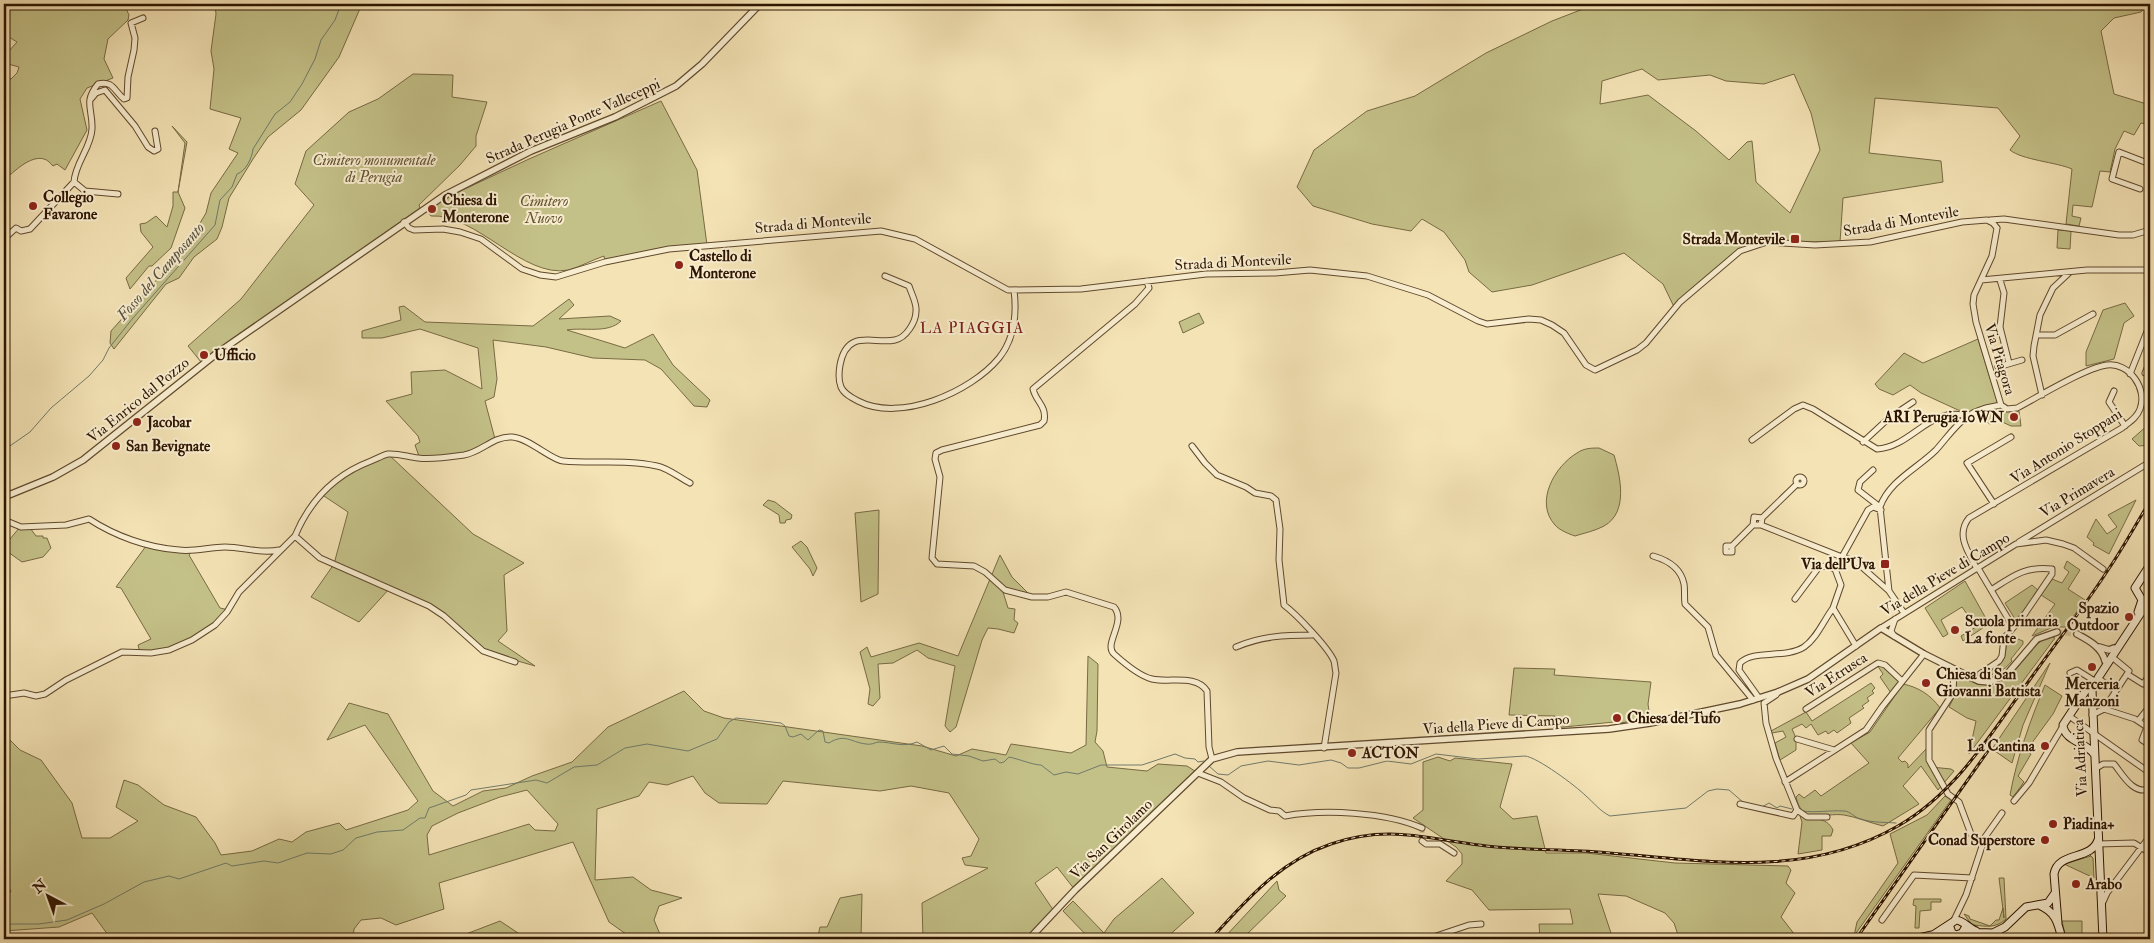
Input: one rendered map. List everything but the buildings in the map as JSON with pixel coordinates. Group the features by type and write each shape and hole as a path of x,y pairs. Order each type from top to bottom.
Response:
{"main road":[{"path":"2146,599 2135,588 2150,565"},
{"path":"2094,754 2080,742 2062,735 2063,725 2142,611 2146,599"},
{"path":"2109,659 2114,648 2146,599"},
{"name":"Via Adriatica","path":"2095,679 2092,690 2092,715 2102,939"},
{"path":"2080,700 2087,699 2092,705"},
{"path":"2080,742 2090,740 2093,733"},
{"path":"2062,939 2058,923 2055,871 2058,864 2085,854 2095,847 2098,842"},
{"path":"2085,854 2094,854 2099,864"},
{"path":"1914,939 1957,930 1987,934 2000,930 2022,909 2048,903 2056,893"},
{"path":"2037,904 2050,910 2058,923"}],"street":[{"name":"Strada Perugia Ponte Valleceppi","path":"404,222 457,188 531,151 615,117 665,93 687,78 702,64 760,4"},
{"path":"4,240 16,228 21,230 30,229 74,182 74,172 90,139 92,129 89,97 98,84 106,82 112,84 121,97 127,98 128,77 135,44 131,23 143,18"},
{"path":"90,101 96,93 105,90 135,126 148,147 154,150 158,149 155,131"},
{"path":"2140,189 2112,179 2119,152 2150,164"},
{"path":"74,182 85,191 118,194"},
{"name":"Strada di Montevile","path":"404,222 409,228 414,230 460,232 481,239 522,269 540,275 556,277 604,262 669,249 881,231 915,239 1008,290 1081,289 1206,274 1275,273 1310,270 1367,276 1428,296 1487,324 1529,318 1541,320 1564,332 1586,366 1595,370 1638,350 1680,302 1740,251 1767,242 1815,245 1870,242 1962,222 2004,219 2102,234 2133,235 2150,230"},
{"path":"1987,220 1997,228 2004,219"},
{"name":"Via Enrico dal Pozzo","path":"4,497 53,477 83,460 216,354 404,222"},
{"name":"Via Pitagora","path":"1881,508 1884,497 1891,489 1935,451 1967,416 1984,408 2001,406 1974,313 1974,295 1992,256 1997,228"},
{"path":"1981,280 2000,280 2071,271 2146,270"},
{"path":"2053,288 2071,271"},
{"path":"2042,395 2033,356 2040,315 2053,288 2055,274"},
{"path":"885,276 908,286 917,310 915,318 903,337 895,341 859,340 849,347 841,360 839,373 841,387 848,396 865,404 892,408 933,401 966,385 983,373 1000,357 1013,333 1017,308 1014,290"},
{"path":"2010,364 2000,327 2004,293 2012,278"},
{"path":"2000,280 2004,293"},
{"path":"1147,281 1148,288 1135,304 1032,389 1044,407 1046,415 1044,421 1040,424 936,453 935,458 940,477 932,558 936,564 974,566 985,572 1005,590 1023,595 1048,597 1066,592 1114,607 1119,615 1110,646 1112,652 1139,673 1152,679 1194,681 1204,686 1207,691 1209,747 1212,759"},
{"path":"2036,335 2055,335 2093,314"},
{"path":"2001,406 2011,410 2104,365 2116,366 2130,374 2150,328"},
{"path":"1998,367 2022,360"},
{"path":"2144,373 2150,361"},
{"name":"Via Antonio Stoppani","path":"2013,627 1978,569 1962,538 1962,531 1968,518 2125,426 2138,414 2141,406 2139,384 2130,374"},
{"path":"2114,390 2109,402 2125,426"},
{"path":"1863,442 1889,418 1913,402"},
{"path":"1752,440 1794,409 1802,406 1814,409 1863,442 1877,449 1882,449 1901,441 1939,416 1951,413 1967,416"},
{"path":"4,696 24,693 36,696 45,694 66,680 122,652 151,653 170,650 192,640 215,625 227,612 239,592 295,536 304,514 315,500 340,476 361,464 388,454 420,458 464,454 475,452 495,439 515,437 542,449 560,461 626,462 659,466 690,483"},
{"path":"1994,504 1967,463 2011,437"},
{"path":"1192,446 1205,464 1217,475 1246,487 1255,493 1271,496 1276,500 1280,529 1279,560 1284,605 1298,616 1334,661 1336,673 1324,748"},
{"name":"Via Primavera","path":"2016,544 2150,462"},
{"path":"1873,470 1860,482 1858,490 1881,508 1889,591"},
{"path":"1761,525 1762,518 1797,484"},
{"path":"1835,569 1868,510 1873,507 1881,508"},
{"path":"1732,546 1753,525 1754,517 1762,518"},
{"path":"4,520 21,528 66,525 89,518 107,529 138,542 179,550 226,547 271,552 281,550"},
{"path":"1753,525 1761,525 1855,561 1889,591 1904,614"},
{"path":"295,536 320,558 429,606 444,616 483,651 515,662"},
{"name":"Via della Pieve di Campo","path":"1212,759 1237,752 1609,729 1677,717 1756,699 1808,679 1881,628 2016,544 2046,540 2063,544 2074,548 2103,569"},
{"path":"1653,556 1673,565 1681,576 1684,584 1685,604 1708,626 1716,655 1756,699"},
{"path":"1795,599 1819,567 1826,566 1835,569"},
{"path":"1980,674 1999,661 2002,656 2004,638 2022,618 2052,574 2052,569 2032,568 2023,571 1991,590"},
{"path":"1756,699 1739,670 1740,663 1746,658 1788,654 1806,646 1833,608 1841,585 1835,569"},
{"path":"1833,608 1856,646"},
{"path":"1894,636 1891,631 1895,619"},
{"name":"Via della Pieve di Campo","path":"1881,628 1924,654 1954,669 1979,681 1990,682 2008,673 2037,640 2058,632"},
{"path":"2077,634 2096,646 2109,650 2114,648"},
{"path":"1236,647 1254,639 1269,636 1312,635"},
{"path":"2096,646 2104,655 2143,684 2150,675"},
{"path":"1785,782 1871,726 1882,707 1924,654"},
{"name":"Via Etrusca","path":"1806,709 1878,662 1885,665 1902,681"},
{"path":"1954,669 1953,693 1931,726 1928,737 1929,760 1948,794 1959,802 1971,834 1982,843"},
{"path":"2070,673 2077,670 2116,691"},
{"path":"2092,715 2104,709 2128,672"},
{"path":"1778,692 1764,703 1766,723 1785,782 1797,810 1807,817 1827,817"},
{"path":"2138,721 2150,706"},
{"path":"2104,709 2138,721 2148,728 2142,740 2150,745"},
{"path":"2069,716 2150,774"},
{"path":"2014,801 2029,783 2062,735"},
{"path":"1797,740 1834,750"},
{"name":"Via San Girolamo","path":"1029,939 1070,895 1212,759"},
{"path":"2094,768 2103,764 2114,764 2123,778 2137,788 2145,791 2150,789"},
{"path":"1200,771 1221,782 1244,798 1270,810 1279,811 1284,816 1310,812 1328,812 1406,821 1422,828"},
{"path":"1740,804 1793,816 1797,810"},
{"path":"1957,930 1961,909 1982,843 1990,827 2002,814"},
{"path":"2101,916 2104,898 2150,836"},
{"path":"1422,841 1426,844 1440,844 1454,853"},
{"path":"2098,842 2134,843 2142,846 2150,853"},
{"path":"1882,920 1914,874 1972,878"},
{"path":"2099,878 2110,884 2121,874"},
{"path":"1432,939 1433,937 1469,925 1481,924"}],"green space":[{"path":"4,4 124,4 129,15 128,20 108,39 104,59 113,78 87,88 80,99 87,130 65,170 57,164 53,166 47,160 39,158 22,165 4,180 4,77 11,79 17,73 19,67 8,64 9,51 17,42 4,34"},
{"path":"215,4 362,4 339,57 301,110 268,137 253,159 229,198 217,239 194,257 179,278 166,284 114,349 110,343 111,331 190,240 206,213 211,193 238,153 229,149 241,118 210,109 214,69 211,51 216,14"},
{"path":"1596,4 2018,4 2037,8 2057,4 2148,4 2141,12 2114,18 2101,31 2114,94 2150,105 2150,125 2141,123 2134,135 2124,131 2115,149 2110,172 2100,171 2092,207 2073,205 2072,216 2081,218 2079,226 2066,224 2072,169 2031,159 2010,150 2020,136 1998,108 1875,98 1869,153 1941,161 1943,182 1843,198 1840,242 1786,242 1786,240 1765,239 1744,246 1675,309 1663,284 1624,253 1532,285 1492,292 1469,272 1465,260 1444,232 1422,219 1411,231 1372,224 1313,206 1297,187 1314,150 1367,111 1415,96 1486,53 1552,21","holes":["1642,69 1658,80 1710,75 1726,81 1764,84 1794,74 1811,113 1820,150 1790,213 1756,182 1752,141 1747,142 1729,160 1696,131 1648,95 1600,104 1602,81"]},
{"name":"Cimitero monumentale di Perugia","path":"413,74 453,75 452,97 487,102 476,136 476,146 460,165 419,205 420,208 201,362 188,346 241,299 314,205 295,184 306,151 349,112 378,99"},
{"name":"Cimitero Nuovo","path":"661,101 697,170 707,245 605,262 604,256 568,270 551,270 534,265 517,256 465,224 448,218 431,216 426,210 441,199 442,202 454,194 529,159"},
{"path":"172,126 187,142 178,192 185,143"},
{"path":"173,192 178,192 185,208 171,248 152,266 149,266 130,289 126,278 153,247 141,232 140,224 146,223 156,216 167,227 173,206"},
{"path":"2058,230 2071,231 2070,249 2057,248"},
{"path":"569,299 574,305 559,319 610,316 621,321 616,325 602,329 567,330 625,348 653,334 673,365 710,400 707,407 694,406 661,369 645,360 593,358 546,347 493,340 497,379 494,397 485,401 495,439 475,452 420,459 415,445 420,442 418,436 386,401 412,394 411,372 445,370 482,389 478,348 420,329 382,338 362,338 362,331 401,320 399,307 404,306 425,322 533,326"},
{"path":"2125,303 2134,316 2124,323 2114,359 2086,366 2086,352 2103,310"},
{"path":"1199,313 1204,323 1183,333 1179,322"},
{"path":"1978,339 1998,404 2001,410 2019,411 2021,426 2011,426 1998,420 1990,424 1970,412 1958,410 1921,393 1910,385 1893,395 1879,389 1875,384 1904,353 1923,363"},
{"path":"2150,420 2150,445 2139,446 2132,439 2148,425"},
{"path":"1599,448 1614,455 1620,483 1620,503 1612,520 1604,526 1575,536 1555,525 1549,516 1546,506 1550,485 1561,466 1569,459 1582,450"},
{"path":"388,454 473,534 524,563 504,575 507,631 498,641 535,666 483,651 444,616 390,588 359,622 311,597 334,564 348,512 321,494 340,476"},
{"path":"768,500 775,502 792,515 791,519 786,520 785,523 780,523 779,515 763,505"},
{"path":"2136,500 2109,554 2093,545 2094,543 2087,537 2096,519 2107,534 2117,527 2108,515"},
{"path":"879,510 878,594 861,602 855,513"},
{"path":"20,527 30,528 36,536 47,538 51,548 43,557 22,562 8,552 5,545"},
{"path":"801,541 807,547 817,568 813,576 810,569 792,547"},
{"path":"146,546 193,550 189,555 220,608 229,610 215,625 169,650 140,653 138,645 151,639 121,588 116,587"},
{"path":"1000,555 1012,577 1032,597 1003,592 1008,608 1015,609 1014,620 1018,623 1014,633 988,628 982,640 956,727 950,732 945,726 955,666 928,658 917,650 893,663 878,664 880,698 873,706 868,704 870,689 860,652 867,647 871,657 919,643 958,656"},
{"path":"2067,561 2080,570 2068,589 2085,600 2066,627 2053,627 2032,636 2055,604 2041,595 2052,579 2062,583 2069,572 2064,568"},
{"path":"1965,581 1989,624 1963,641 1961,636 1976,627 1962,607 1941,620 1948,634 1943,637 1925,608"},
{"path":"2032,585 2039,591 2015,619 2005,603"},
{"path":"2011,631 2013,637 2023,641 2023,644 2006,668 1995,674 1982,676 2002,662 2007,639"},
{"path":"2049,636 2055,638 1969,754 1976,721 1949,707 1956,693 1956,677 1964,677 1985,683 2005,679 2017,668 2034,647"},
{"path":"1088,656 1098,664 1097,731 1095,742 1103,751 1107,767 1147,771 1158,764 1187,766 1198,773 1075,890 1057,867 1035,883 1054,911 1029,939 923,939 922,903 988,868 965,865 962,858 971,856 979,839 949,793 911,786 880,791 783,781 767,804 719,803 705,793 693,776 667,785 649,782 639,796 597,809 595,880 633,877 651,890 682,898 659,906 654,920 662,939 633,939 609,922 573,842 439,883 444,909 396,925 381,918 361,920 354,929 353,939 111,939 92,913 59,927 4,931 4,893 11,892 4,876 4,734 20,750 41,760 72,803 82,838 110,838 138,821 116,807 124,780 138,785 164,805 196,817 215,843 221,855 252,851 279,839 292,842 306,832 339,823 346,830 408,810 418,801 365,725 327,740 349,703 388,714 433,791 453,806 483,791 506,788 532,776 572,762 608,727 684,691 704,711 724,718 922,746 956,756 972,749 1006,755 1011,744 1071,753 1086,745","holes":["527,790 558,824 555,831 535,830 529,824 429,855 427,835 432,826 458,813 500,797"]},
{"path":"2050,663 2023,725 2012,763 1992,749"},
{"path":"1882,664 1900,681 1891,693 1880,677 1883,674 1877,665"},
{"path":"1514,668 1555,669 1554,675 1651,682 1648,704 1650,718 1620,723 1620,715 1613,715 1614,722 1554,728 1555,716 1509,715"},
{"path":"1871,683 1875,688 1872,691 1874,693 1867,698 1869,701 1862,706 1864,708 1849,718 1851,723 1837,733 1834,730 1828,734 1826,731 1818,735 1811,724 1806,728 1802,724 1792,729 1796,738 1796,750 1780,760 1775,743 1786,737 1783,731 1772,733 1771,731 1806,712 1812,721"},
{"path":"1903,684 1924,692 1940,708 1898,758 1908,764 1908,768 1927,748 1931,767 1954,771 1938,790 1921,766 1903,786 1919,804 1883,826 1844,815 1815,816 1804,812 1799,806 1796,797 1799,794 1804,798 1815,790 1821,796 1869,763 1851,743 1870,732"},
{"path":"2045,685 2062,696 2053,714 2026,751 2031,754 2018,776 2024,782 2013,797 2010,795 2020,753"},
{"path":"1438,757 1450,761 1455,758 1512,764 1500,807 1513,819 1537,816 1546,853 1586,853 1675,863 1788,866 1791,870 1786,883 1795,893 1781,917 1796,939 1683,939 1678,935 1674,923 1665,913 1626,896 1598,894 1613,939 1540,939 1539,924 1573,924 1570,909 1489,910 1472,890 1446,881 1462,864 1462,854 1456,847 1413,818 1423,810 1423,762"},
{"path":"1945,796 1951,800 1854,936 1857,922 1898,863 1890,834 1927,815"},
{"path":"1800,816 1823,820 1833,830 1831,836 1822,836 1822,850 1798,854 1802,822"},
{"path":"2091,856 2093,858 2094,878 2064,864"},
{"path":"1162,878 1194,913 1165,939 1090,939 1063,911 1073,901 1104,933 1114,919"},
{"path":"1999,878 2004,878 2006,919 1994,926 1990,926 1996,920 1999,920 2003,909"},
{"path":"1277,881 1279,890 1286,896 1242,939 1223,939"},
{"path":"862,894 861,939 811,939 818,936 820,927 827,927 840,898"},
{"path":"1914,899 1941,899 1941,902 1931,902 1931,910 1920,911 1919,928 1915,928 1916,906 1913,905"},
{"path":"1964,914 1969,916 1970,919 1990,926 1972,925"},
{"path":"500,921 527,939 453,939"},
{"path":"2062,921 2082,921 2082,934 2076,937 2076,939 2066,939"}],"waterway":[{"name":"Fosso del Camposanto","path":"4,450 30,432 51,408 89,376 133,318 215,225 220,200 232,187 237,174 248,164 253,149 275,114 290,102 302,84 315,59 321,40 335,20 341,4"},
{"path":"4,926 67,920 104,904 144,882 169,876 179,879 226,863 232,866 264,861 278,863 307,853 331,854 343,850 356,838 377,832 403,830 420,818 425,818 429,808 466,795 471,790 536,780 547,783 574,767 597,765 625,748 647,744 688,751 717,739 729,722 736,718 781,723 785,726 789,736 793,737 801,734 808,740 819,730 823,731 825,742 829,743 844,738 868,744 878,742 907,745 917,742 931,750 944,746 952,754 969,756 983,761 995,759 1000,763 1009,757 1041,765 1054,775 1066,772 1078,774 1101,765 1142,765 1175,754 1206,763"},
{"path":"1209,766 1218,774 1228,775 1241,766 1268,761 1299,765 1331,760 1341,763 1348,768 1359,768 1387,761 1411,764 1436,754 1478,759 1525,756 1538,761 1556,773 1610,816 1686,808 1708,791 1717,789 1729,790 1744,803"},
{"path":"1762,807 1769,803 1777,808 1780,806 1792,809"},
{"path":"1802,811 1844,811 1865,820 1896,823"}],"tunnel":[{"path":"2057,632 2077,634"},
{"path":"1422,828 1422,841"}],"railway":[{"path":"1211,939 1250,897 1296,861 1313,851 1331,844 1370,835 1405,835 1505,848 1582,851 1743,863 1782,861 1821,855 1860,844 1898,826 1919,812 1938,796 1972,760 2090,597 2150,501"},
{"path":"1856,939 1988,751"}],"place":[{"name":"Collegio Favarone","path":"33,206"},
{"name":"Chiesa di Monterone","path":"432,209"},
{"name":"Strada Montevile","path":"1795,239"},
{"name":"Castello di Monterone","path":"679,265"},
{"name":"Ufficio","path":"204,355"},
{"name":"ARI Perugia I0WN","path":"2014,417"},
{"name":"Jacobar","path":"137,422"},
{"name":"San Bevignate","path":"116,446"},
{"name":"Via dell'Uva","path":"1885,564"},
{"name":"Spazio Outdoor","path":"2129,617"},
{"name":"Scuola primaria La fonte","path":"1955,630"},
{"name":"Merceria Manzoni","path":"2092,667"},
{"name":"Chiesa di San Giovanni Battista","path":"1926,683"},
{"name":"Chiesa del Tufo","path":"1617,718"},
{"name":"La Cantina","path":"2045,746"},
{"name":"ACTON","path":"1352,753"},
{"name":"Piadina+","path":"2053,824"},
{"name":"Conad Superstore","path":"2045,840"},
{"name":"Arabo","path":"2076,884"}],"district":[{"name":"LA PIAGGIA","path":"972,327"}]}
